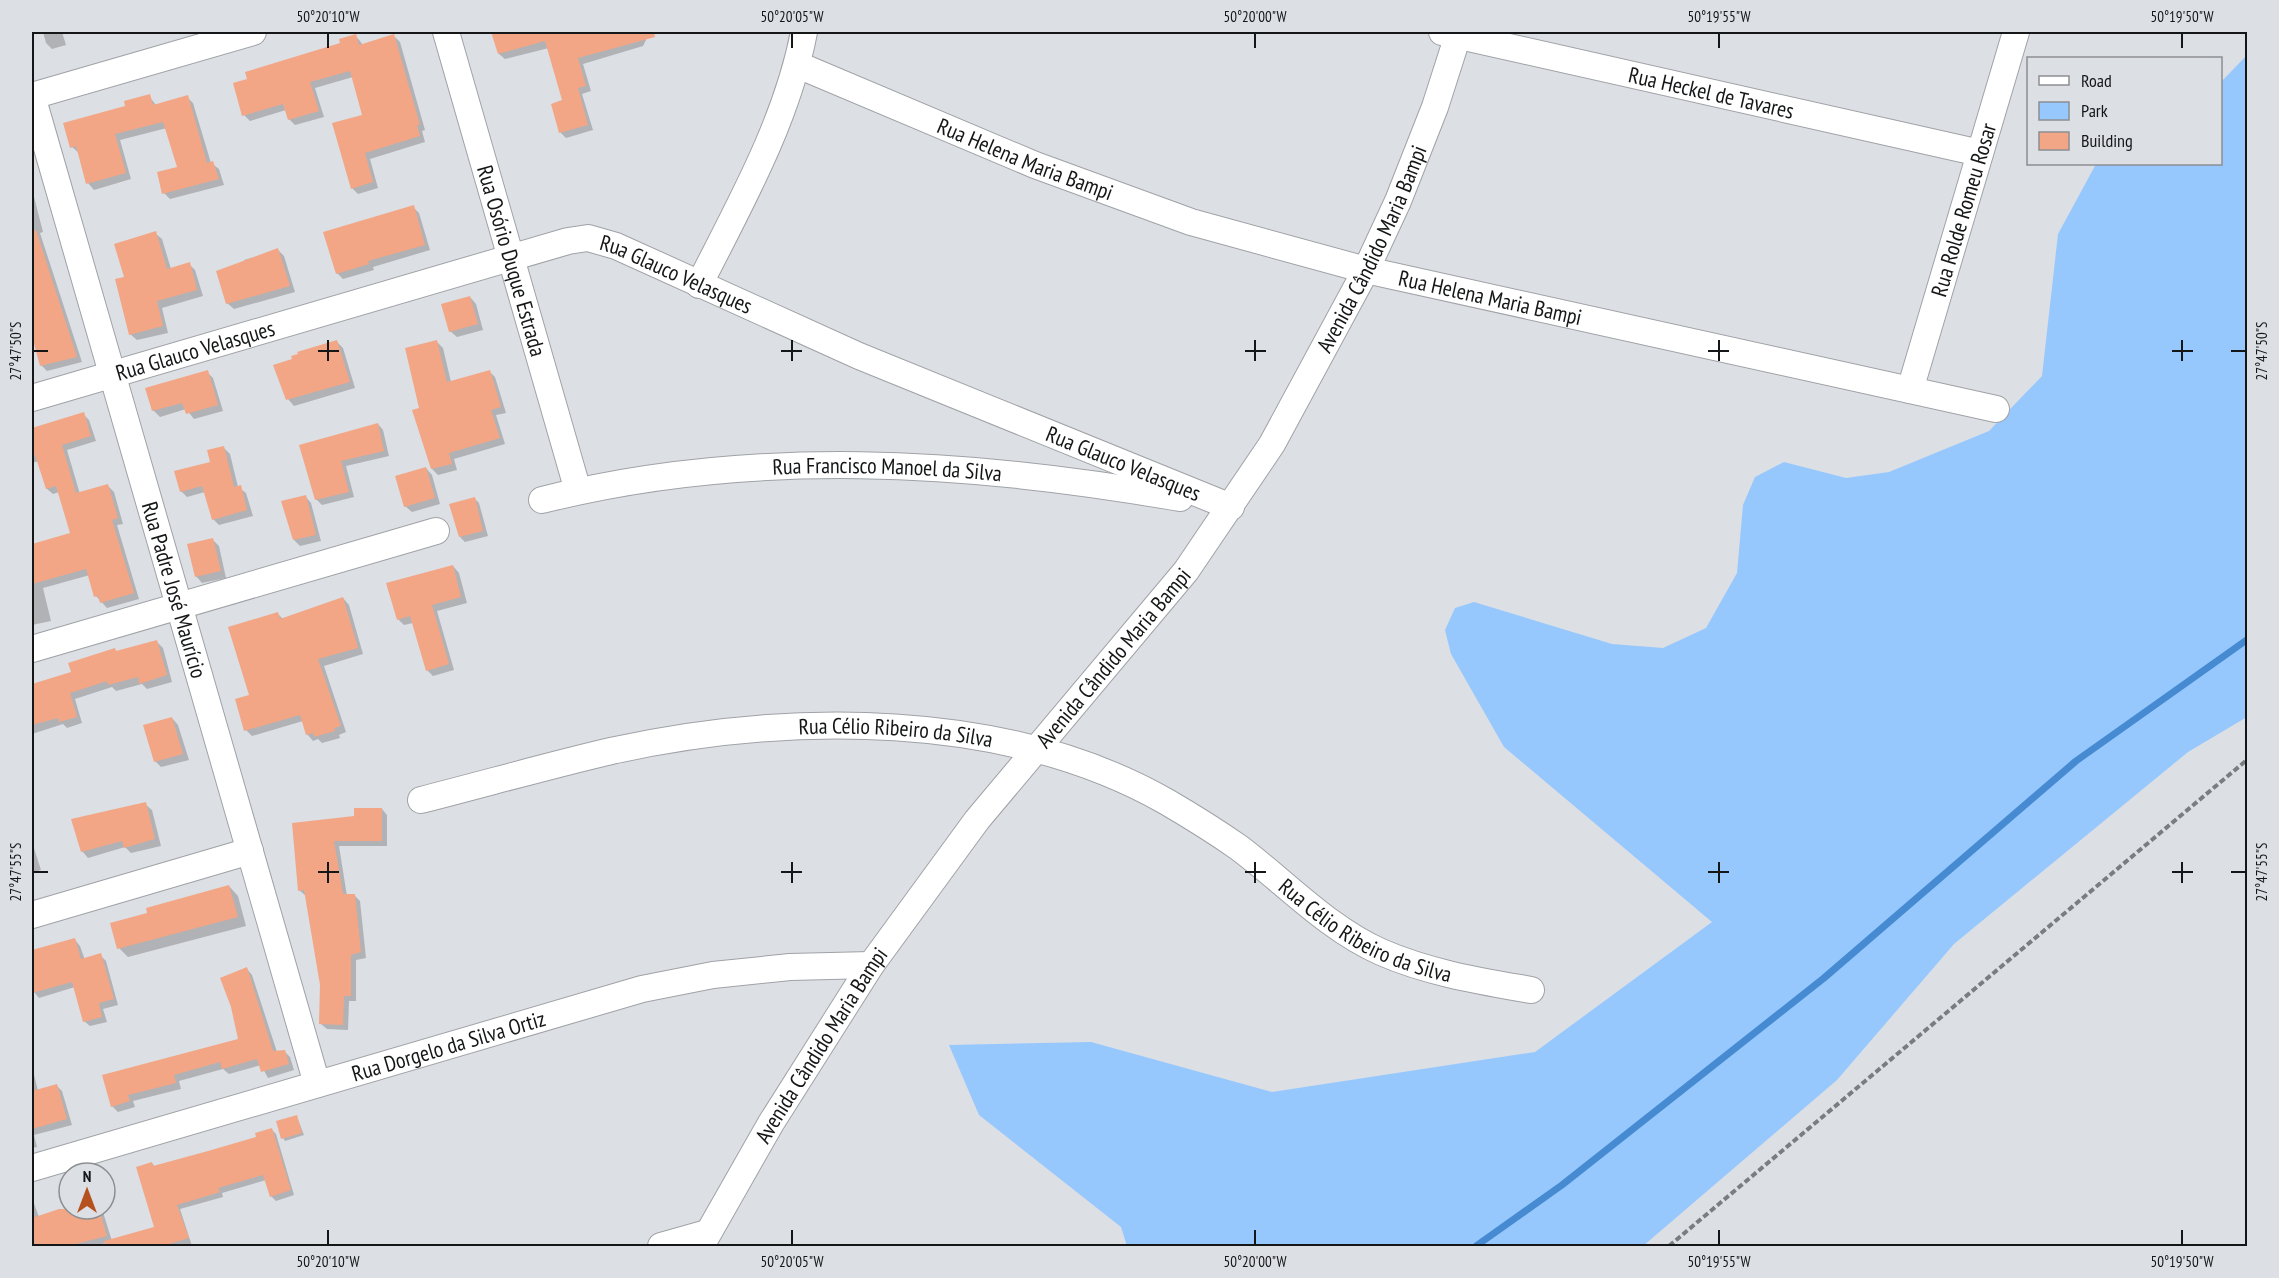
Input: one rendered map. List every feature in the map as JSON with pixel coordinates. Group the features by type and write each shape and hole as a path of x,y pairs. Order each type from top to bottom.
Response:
{"street":[{"path":"32,96 253,32"},
{"name":"Rua Osório Duque Estrada","path":"446,32 578,491"},
{"path":"699,285 755,171 798,65 804,32"},
{"name":"Rua Rolde Romeu Rosar","path":"1910,390 2016,32"},
{"name":"Rua Heckel de Tavares","path":"1453,33 1980,153"},
{"name":"Avenida Cândido Maria Bampi","path":"704,1240 825,1035 871,965 977,820 1179,579 1231,507 1272,444 1366,270 1398,201 1427,128 1453,33"},
{"name":"Rua Helena Maria Bampi","path":"798,65 1013,157 1191,222 1366,270 1996,409"},
{"name":"Rua Padre José Maurício","path":"32,96 317,1084"},
{"name":"Rua Glauco Velasques","path":"32,398 568,240 588,238 616,246 699,285 977,406 1231,507"},
{"name":"Rua Francisco Manoel da Silva","path":"542,500 578,491 680,475 781,465 879,464 989,471 1104,485 1231,507"},
{"path":"32,649 436,531"},
{"name":"Rua Célio Ribeiro da Silva","path":"421,800 613,751 748,731 884,726 964,733 1035,749 1111,776 1165,801 1238,847 1328,920 1379,951 1434,971 1531,990"},
{"path":"32,915 250,851"},
{"name":"Rua Dorgelo da Silva Ortiz","path":"32,1168 642,989 713,975 790,967 871,965"},
{"path":"662,1246 704,1240"}],"path":[{"path":"1669,1246 2247,759"}],"green space":[{"path":"2247,55 2247,717 2188,752 1954,944 1837,1080 1643,1246 1127,1246 1121,1227 979,1115 949,1045 1091,1042 1272,1092 1535,1052 1712,922 1504,747 1451,654 1445,630 1455,608 1474,602 1612,644 1663,648 1706,628 1737,573 1743,505 1755,477 1784,462 1846,478 1889,472 1989,431 2042,376 2058,234 2095,165 2222,165 2222,81"}],"building":[{"path":"491,32 654,32 655,37 578,58 586,86 578,88 588,125 559,133 551,104 562,100 545,41 498,54"},
{"path":"356,34 359,45 394,34 420,125 417,125 420,136 365,153 373,182 351,189 332,123 362,115 350,71 310,82 319,111 288,120 283,104 242,116 233,83 247,79 245,72 340,43 339,39"},
{"path":"150,94 153,105 188,95 207,163 213,161 219,179 162,194 157,172 177,167 163,122 115,134 126,173 86,184 76,146 70,148 63,123 125,106 124,101"},
{"path":"414,205 425,245 368,261 369,264 336,274 323,232"},
{"path":"36,230 77,357 40,366 32,336 32,231"},
{"path":"156,231 167,269 190,262 197,290 157,301 163,326 129,335 115,279 124,277 114,244"},
{"path":"278,248 290,286 226,304 216,271"},
{"path":"470,296 478,324 449,332 441,304"},
{"path":"337,340 350,382 286,400 273,365 292,359 291,356 298,354 297,352"},
{"path":"437,340 447,382 490,370 501,407 491,410 500,438 449,453 452,464 431,469 412,410 419,408 405,348"},
{"path":"208,370 218,405 186,414 182,403 152,411 145,388"},
{"path":"84,412 91,436 62,445 76,493 108,484 118,518 112,520 134,593 100,603 98,596 94,597 86,569 32,584 32,544 70,533 56,486 46,489 35,455 32,456 32,428"},
{"path":"378,423 384,451 341,461 349,492 315,500 299,445"},
{"path":"224,446 234,487 241,485 247,510 212,520 202,486 180,492 174,471 210,462 207,450"},
{"path":"426,467 435,498 404,507 395,476"},
{"path":"306,495 316,535 293,540 281,501"},
{"path":"475,497 483,531 459,537 449,504"},
{"path":"213,538 221,571 195,577 187,544"},
{"path":"453,565 461,597 432,605 449,664 426,671 410,616 397,620 386,583"},
{"path":"343,597 358,648 318,659 341,726 334,728 335,731 314,737 313,733 306,735 300,715 244,731 235,699 249,695 228,627 278,612 280,619"},
{"path":"157,640 167,675 139,684 138,677 108,685 107,681 70,693 77,717 59,722 58,718 32,725 32,684 71,672 68,663 115,648 116,651"},
{"path":"172,717 183,754 154,762 143,725"},
{"path":"146,802 155,839 124,848 122,841 81,852 71,819"},
{"path":"354,808 382,808 382,841 334,841 343,894 355,894 361,952 351,955 351,996 344,996 343,1025 319,1024 320,985 304,890 298,891 292,823 354,816"},
{"path":"229,885 238,917 117,949 110,923 147,913 146,908"},
{"path":"75,938 81,959 101,953 114,999 99,1003 102,1017 83,1022 72,982 32,993 32,950"},
{"path":"247,967 273,1051 285,1050 289,1064 261,1072 257,1059 222,1069 220,1062 174,1075 176,1083 128,1095 130,1101 111,1107 102,1075 238,1039 231,1007 220,978"},
{"path":"57,1084 67,1119 32,1129 32,1091"},
{"path":"297,1115 302,1133 281,1139 276,1121"},
{"path":"272,1128 291,1190 270,1197 263,1175 218,1188 220,1192 177,1205 189,1238 163,1246 105,1246 104,1241 154,1227 136,1167 152,1162 153,1166 208,1151 256,1137 255,1133"},
{"path":"57,1210 57,1221 103,1221 107,1236 68,1246 35,1246 32,1218"}],"waterway":[{"path":"1476,1246 1562,1185 1824,978 2076,761 2248,639"}]}
